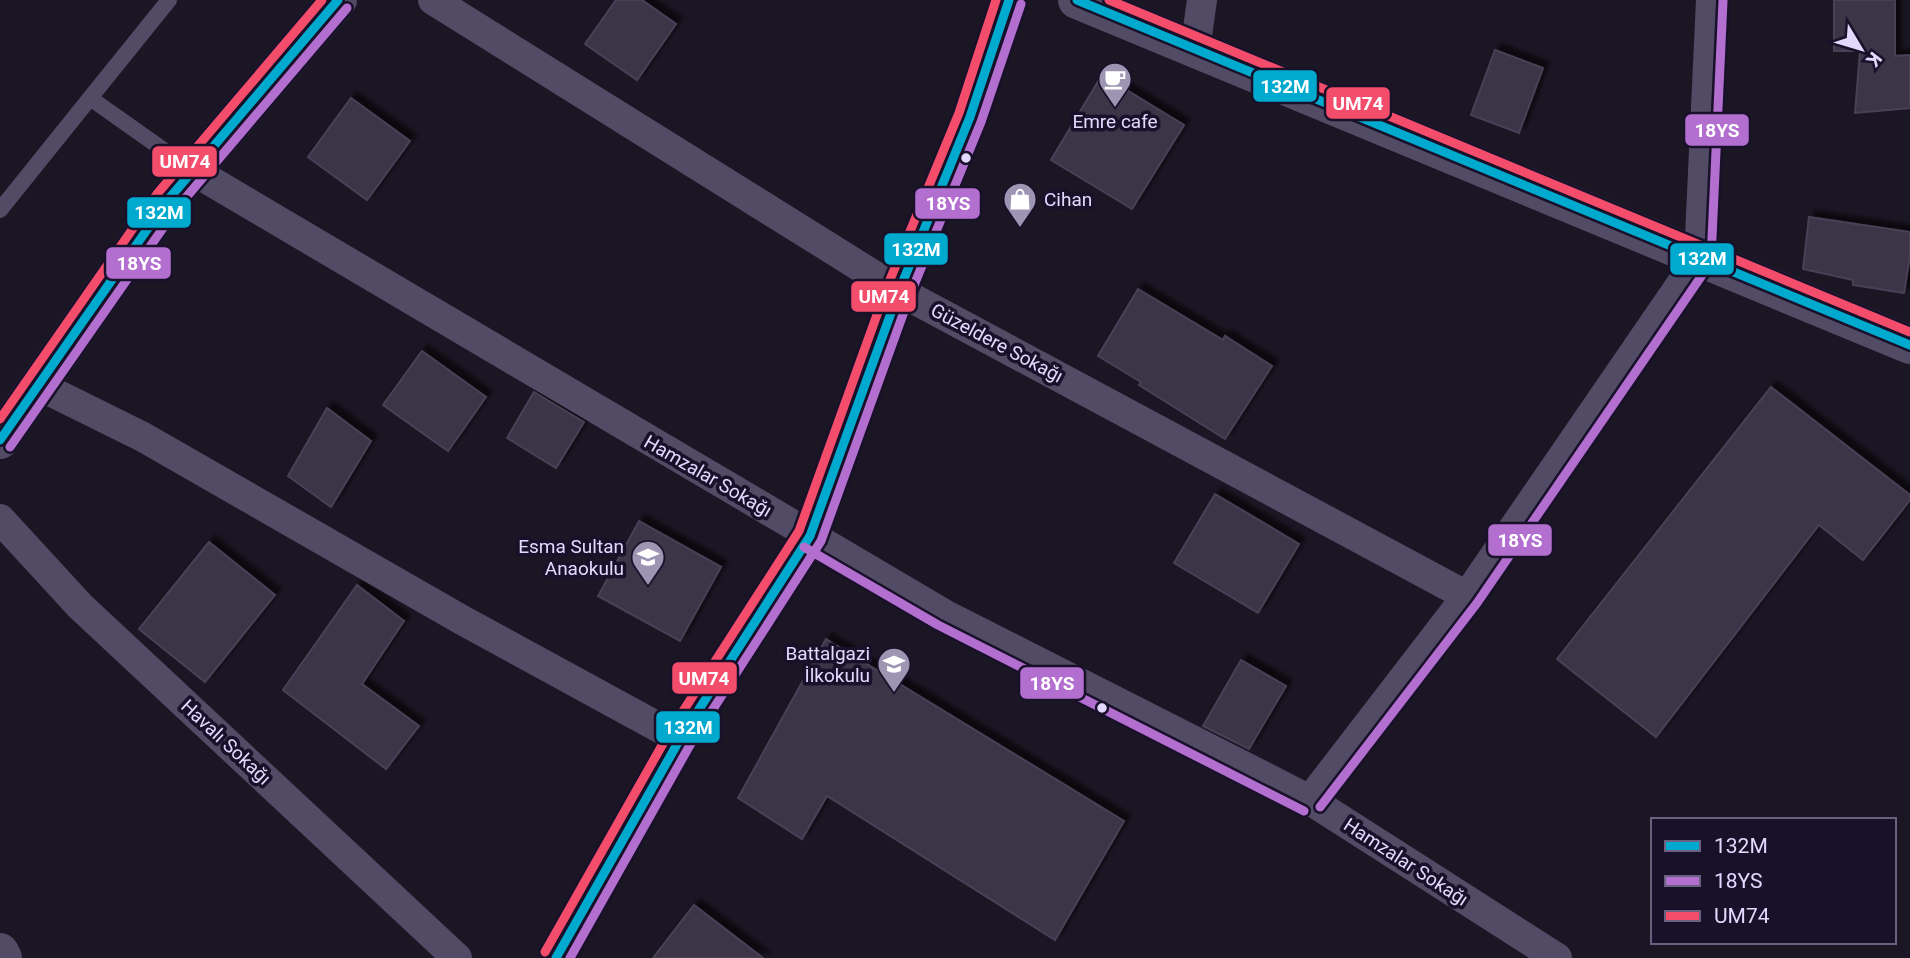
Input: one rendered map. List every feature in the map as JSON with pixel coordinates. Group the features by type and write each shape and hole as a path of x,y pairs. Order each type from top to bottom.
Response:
{"street":[{"path":"0,440 124,261 192,170 338,0"},
{"name":"Güzeldere Sokağı","path":"433,0 899,291 1467,596"},
{"path":"556,958 680,739 810,536 899,291 970,117 1009,0"},
{"path":"1077,0 1910,345"},
{"path":"1195,50 1202,0"},
{"path":"1310,800 1467,596 1699,258 1711,0"},
{"name":"Hamzalar Sokağı","path":"192,170 944,614 1310,800 1549,956"},
{"path":"38,385 143,437 462,620 680,739"},
{"name":"Havalı Sokağı","path":"0,519 80,606 457,958"},
{"path":"0,952 3,958"}],"lane":[{"path":"0,210 169,0"},
{"path":"90,98 192,170"}],"building":[{"path":"616,0 642,0 676,24 637,80 585,44"},
{"path":"1834,0 1895,0 1895,56 1910,55 1910,108 1855,113 1860,51 1834,51"},
{"path":"1495,50 1543,68 1519,133 1471,115"},
{"path":"1102,75 1184,125 1132,209 1051,160"},
{"path":"351,98 410,141 367,200 308,157"},
{"path":"1809,217 1910,232 1910,255 1904,293 1853,285 1853,280 1803,269"},
{"path":"1138,289 1223,340 1225,336 1272,366 1225,439 1098,356"},
{"path":"422,351 486,397 448,451 383,405"},
{"path":"1771,387 1910,495 1910,500 1863,560 1819,525 1656,737 1557,659"},
{"path":"534,392 584,422 556,468 507,438"},
{"path":"327,408 371,441 331,507 288,476"},
{"path":"1215,494 1299,544 1258,613 1174,563"},
{"path":"639,521 721,567 680,641 598,596"},
{"path":"209,542 275,595 205,682 139,629"},
{"path":"357,585 404,621 362,684 419,726 386,769 283,690"},
{"path":"826,639 1124,821 1055,940 827,796 802,839 738,798"},
{"path":"1241,660 1286,686 1249,749 1203,726"},
{"path":"694,905 763,958 653,958"}],"transit line":[{"name":"UM74","path":"0,419 157,194 322,0"},
{"name":"132M","path":"0,440 167,201 338,0"},
{"name":"UM74","path":"545,952 669,733 799,531 887,287 959,113 996,0"},
{"name":"132M","path":"556,958 680,739 810,536 899,291 970,117 1009,0"},
{"name":"132M","path":"1077,0 1910,345"},
{"name":"UM74","path":"1109,0 1910,332"},
{"name":"18YS","path":"1711,259 1723,1"},
{"name":"18YS","path":"570,958 690,745 821,541 910,295 981,122 1021,4"},
{"name":"18YS","path":"10,447 177,208 347,8"},
{"name":"18YS","path":"1320,807 1477,603 1709,265"},
{"name":"18YS","path":"804,547 938,625 1304,811"}],"place":[{"name":"Emre cafe","path":"1115,109"},
{"name":"Cihan","path":"1020,229"},
{"name":"Esma Sultan Anaokulu","path":"648,587"},
{"name":"Battalgazi İlkokulu","path":"894,694"}]}
